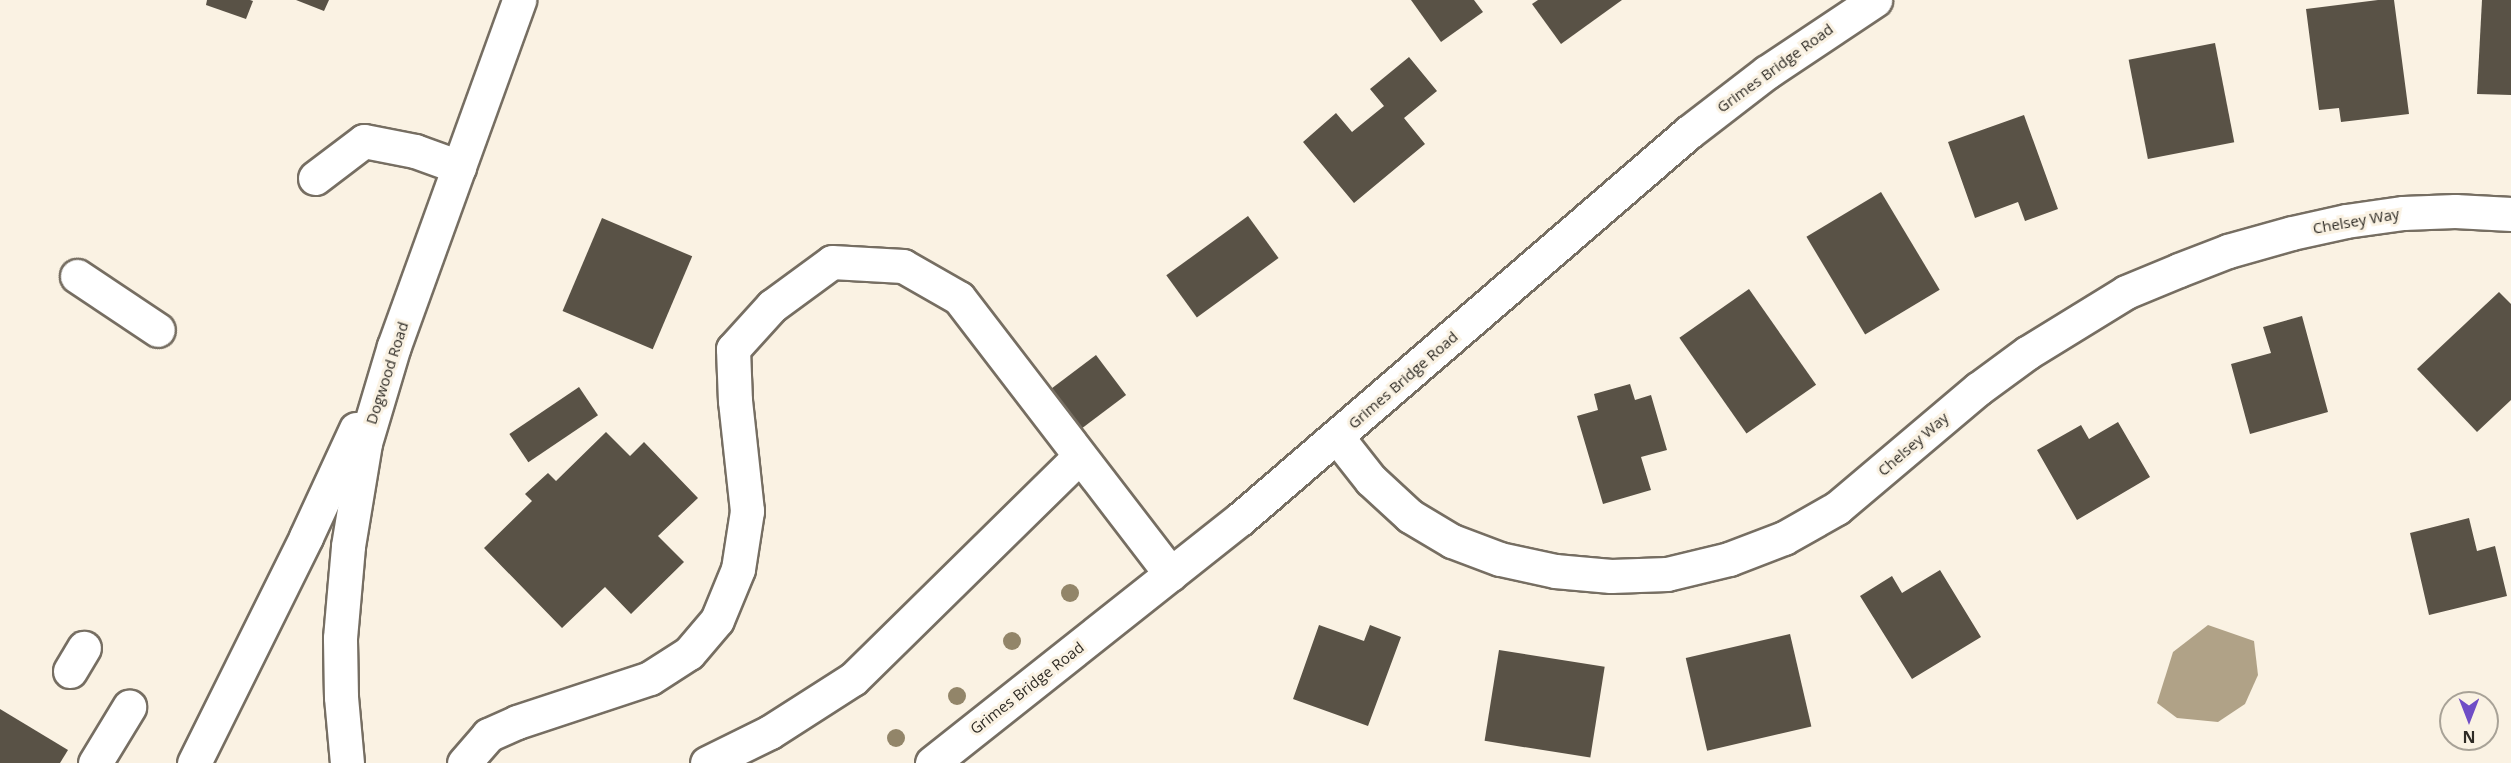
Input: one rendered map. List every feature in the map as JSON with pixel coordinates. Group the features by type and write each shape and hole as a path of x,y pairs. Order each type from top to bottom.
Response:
{"street":[{"name":"Dogwood Road","path":"347,763 341,697 340,638 345,573 365,443 394,346 519,0"},
{"name":"Grimes Bridge Road","path":"932,763 1171,574 1337,437 1689,132 1767,72 1875,0"},
{"path":"315,178 363,141 415,151 459,167"},
{"name":"Chelsey Way","path":"1337,437 1371,480 1410,516 1452,541 1500,560 1555,571 1611,576 1666,574 1729,560 1784,538 1837,508 1978,389 2075,321 2126,292 2228,251 2346,221 2403,213 2511,214"},
{"path":"464,763 488,735 517,722 650,678 688,653 717,620 738,569 747,511 735,401 733,349 772,306 832,262 903,266 959,298 1171,574"},
{"path":"77,276 158,330"},
{"path":"194,763 306,537 394,346"},
{"path":"707,763 770,732 853,679 1079,457"},
{"path":"95,763 129,707"}],"shaded area":[{"path":"2208,625 2254,641 2258,675 2245,704 2218,722 2177,718 2157,703 2173,652"}],"building":[{"path":"207,0 253,1 246,19 206,5"},
{"path":"296,0 329,0 324,11"},
{"path":"1411,0 1474,0 1483,12 1441,42"},
{"path":"1538,0 1622,0 1561,44 1532,4"},
{"path":"2394,0 2409,114 2341,122 2339,108 2319,110 2306,9"},
{"path":"2482,0 2511,0 2511,95 2477,94"},
{"path":"2215,43 2234,142 2148,159 2129,60"},
{"path":"1409,57 1437,91 1404,118 1425,144 1354,203 1303,142 1336,113 1352,132 1384,106 1370,89"},
{"path":"2024,115 2058,209 2025,221 2018,202 1975,218 1948,142"},
{"path":"1881,192 1940,290 1865,335 1806,237"},
{"path":"1248,216 1279,258 1197,317 1166,275"},
{"path":"602,218 692,256 653,349 563,311"},
{"path":"1749,289 1816,385 1746,434 1679,338"},
{"path":"2499,292 2511,304 2511,400 2477,432 2417,369"},
{"path":"2302,316 2328,412 2250,434 2231,364 2271,353 2263,327"},
{"path":"1096,355 1126,395 1073,435 1043,395"},
{"path":"1630,384 1635,400 1651,395 1667,450 1641,457 1651,490 1603,504 1577,416 1598,410 1594,394"},
{"path":"579,387 598,415 528,462 509,434"},
{"path":"2118,422 2150,477 2077,520 2037,450 2081,425 2089,439"},
{"path":"606,432 630,456 644,442 698,498 658,536 684,562 631,614 605,587 562,628 484,548 532,501 525,494 548,473 556,481"},
{"path":"2469,518 2477,551 2495,546 2507,596 2429,615 2410,533"},
{"path":"1940,570 1981,637 1912,679 1860,596 1892,576 1902,593"},
{"path":"1319,625 1364,641 1370,625 1401,637 1368,726 1293,699"},
{"path":"1790,634 1811,727 1707,751 1686,658"},
{"path":"1499,650 1605,667 1590,758 1485,741"},
{"path":"0,709 68,750 60,763 0,763"}]}
